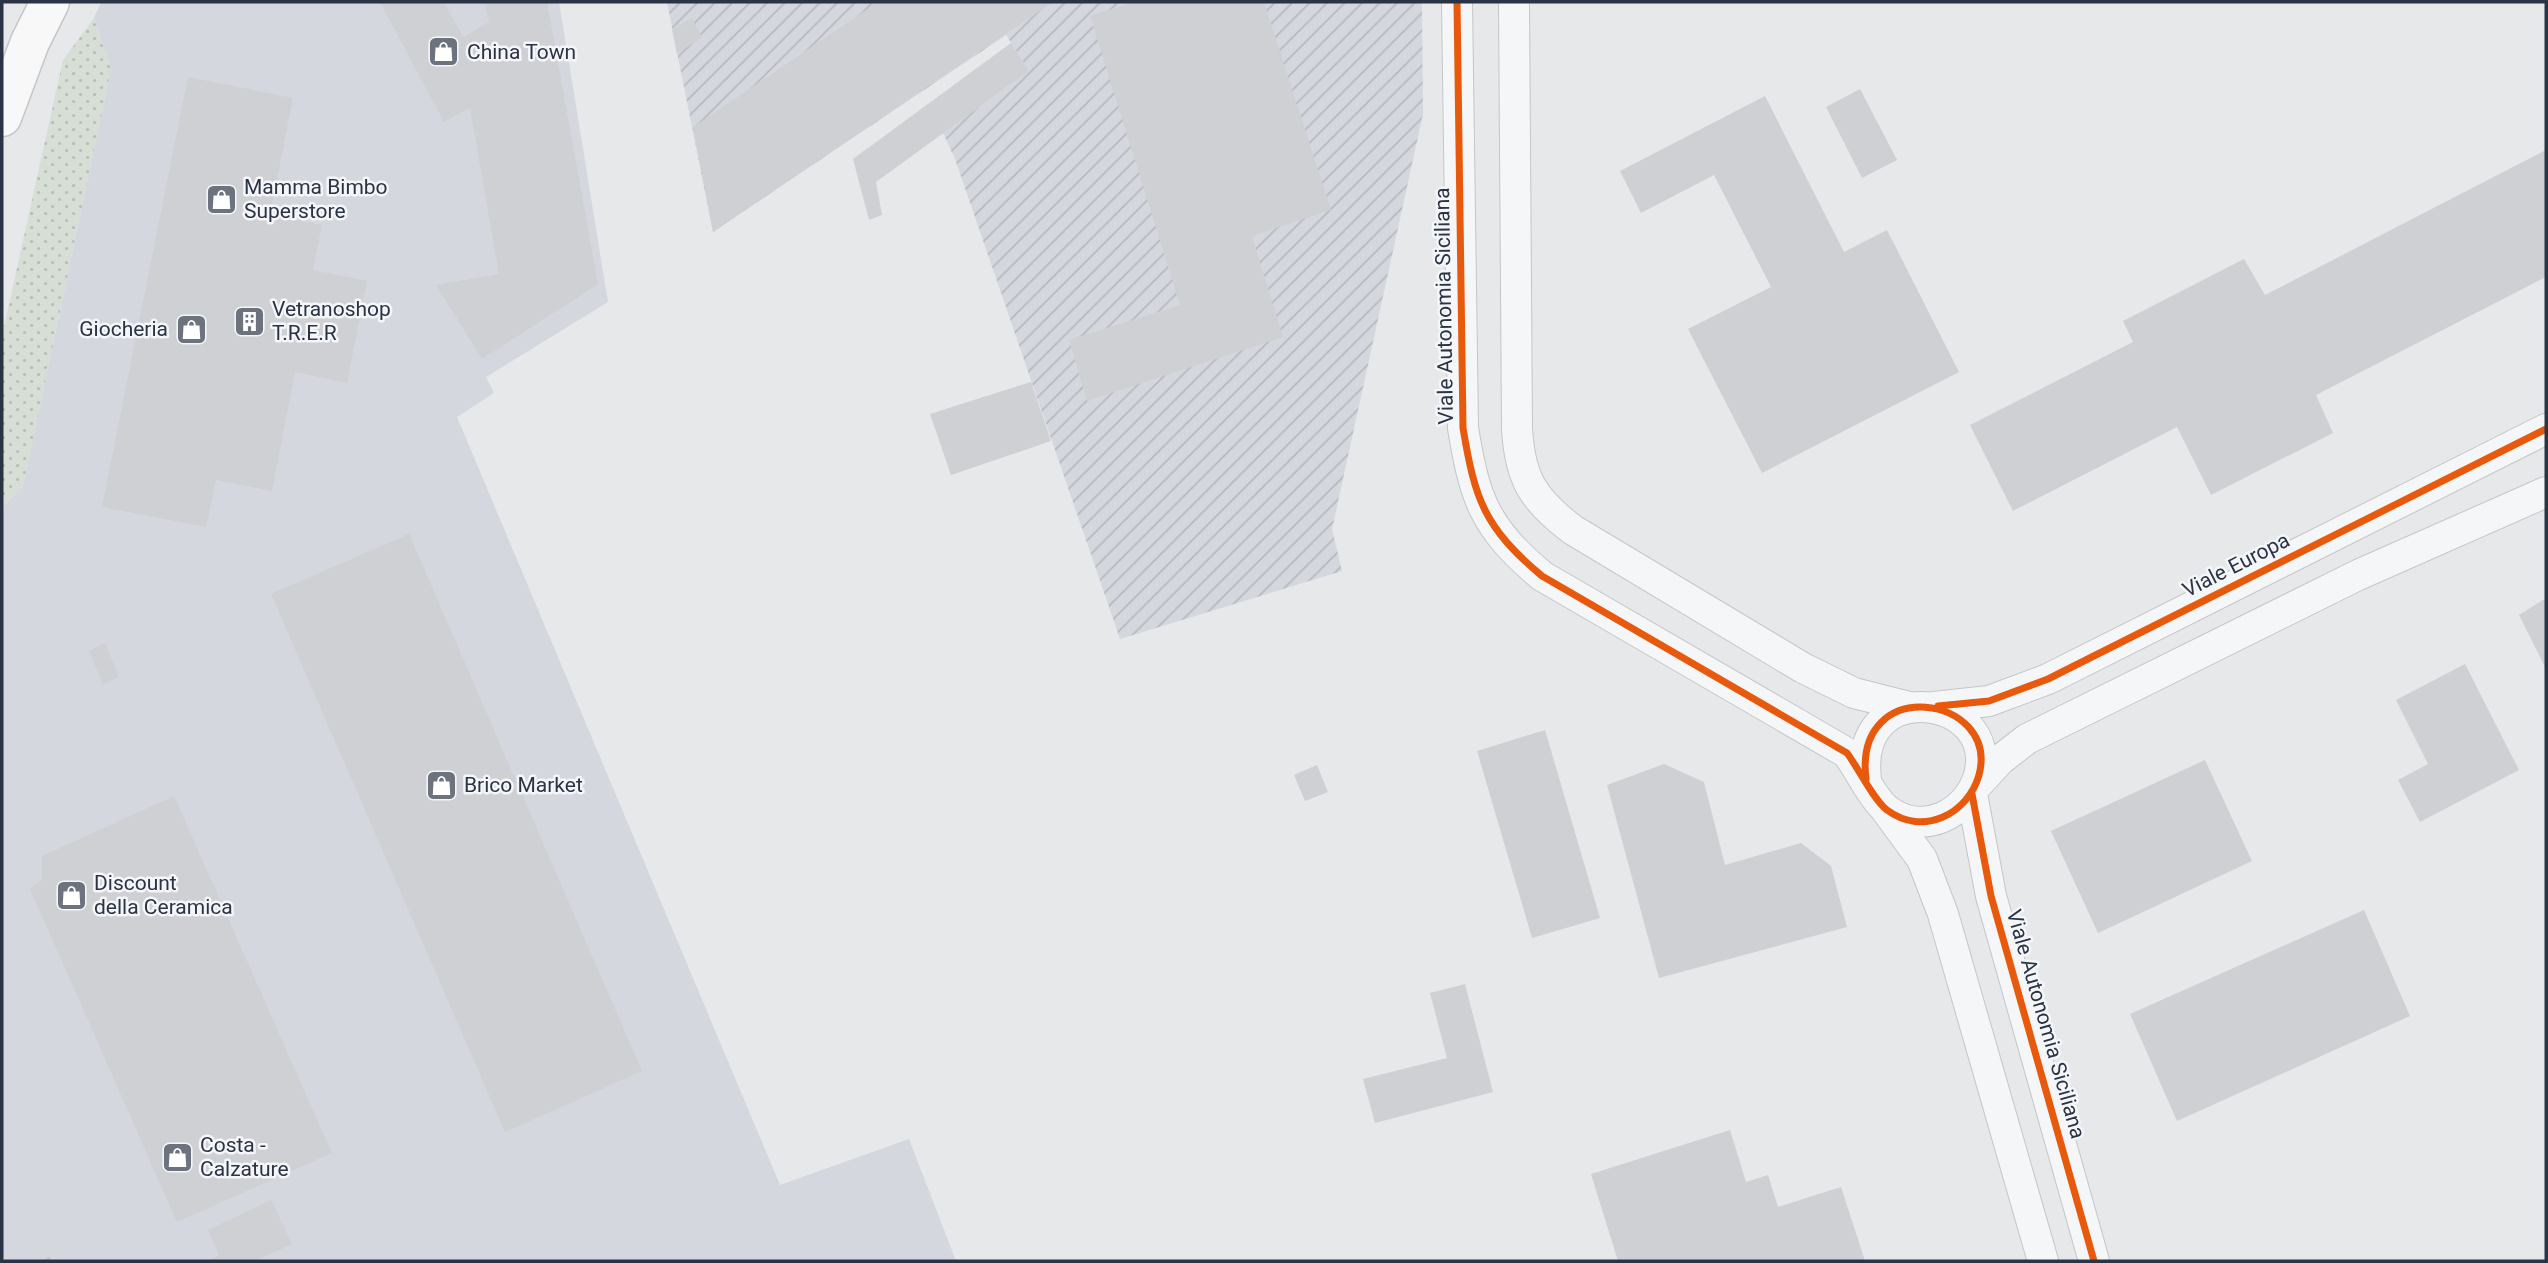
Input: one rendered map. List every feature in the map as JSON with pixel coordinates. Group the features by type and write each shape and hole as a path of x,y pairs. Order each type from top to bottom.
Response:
{"main road":[{"path":"2,117 30,41 50,2"}],"street":[{"name":"Viale Autonomia Siciliana","path":"1457,2 1463,428 1471,476 1485,515 1510,549 1542,576 1847,753 1866,779 1873,796 1922,859 1943,914 2043,1261"},
{"name":"Viale Autonomia Siciliana","path":"1514,2 1517,429 1519,454 1528,485 1544,508 1573,530 1803,668 1854,693 1921,706 1963,722 1973,736 1979,752 1980,769 1974,790 1991,896 2094,1261"},
{"name":"Viale Europa","path":"1921,706 1989,701 2048,679 2546,429"},
{"path":"1886,810 1916,822 1933,821 1962,807 2000,760 2027,738 2358,575 2546,492"},
{"path":"1866,779 1864,760 1868,742 1878,726 1892,714 1921,706"}],"path":[{"path":"46,1261 54,1257"}],"shaded area":[{"path":"101,2 559,2 608,302 486,377 494,393 457,417 780,1185 909,1139 956,1261 2,1261 2,507 23,486 111,69 94,18"},
{"path":"667,2 1422,2 1423,114 1332,529 1342,571 1120,639 955,159 943,133 1029,71 1006,35 713,232"},
{"path":"94,18 111,69 23,486 2,507 2,336 63,60"}],"building":[{"path":"380,2 444,2 463,37 489,22 485,2 547,2 598,284 482,359 436,285 499,274 470,108 444,122"},
{"path":"878,2 1053,2 713,232 693,127"},
{"path":"1134,2 1264,2 1331,210 1252,236 1283,337 1087,401 1069,340 1180,305 1090,16"},
{"path":"692,18 702,37 677,54 672,30"},
{"path":"1011,43 1029,71 876,182 882,215 869,220 853,159"},
{"name":"Vetranoshop T.R.E.R","path":"188,77 293,98 270,214 322,225 313,270 367,281 347,383 295,372 272,491 216,480 206,527 102,507"},
{"path":"1860,89 1897,160 1862,178 1826,107"},
{"path":"1765,96 1844,252 1887,230 1959,372 1762,473 1688,329 1771,287 1714,175 1641,213 1620,171"},
{"path":"2546,150 2546,277 2316,395 2333,433 2211,495 2177,427 2013,511 1970,425 2133,342 2123,321 2244,259 2265,295"},
{"path":"1031,382 1051,441 951,475 930,414"},
{"path":"409,534 642,1071 505,1132 271,594"},
{"path":"2546,598 2546,669 2519,615"},
{"path":"105,643 119,677 103,684 89,651"},
{"path":"2465,664 2519,770 2420,822 2398,780 2428,764 2396,700"},
{"path":"1545,730 1600,918 1532,938 1477,751"},
{"path":"2205,760 2252,861 2098,933 2051,831"},
{"path":"1664,764 1704,782 1725,865 1801,843 1831,866 1847,927 1659,978 1607,785"},
{"path":"1317,765 1328,792 1305,801 1294,775"},
{"path":"174,796 332,1153 177,1222 30,889 42,880 42,856"},
{"path":"2364,910 2410,1016 2177,1121 2130,1014"},
{"path":"1465,984 1493,1092 1375,1123 1363,1079 1447,1058 1430,993"},
{"path":"1730,1130 1746,1182 1768,1175 1778,1207 1841,1187 1865,1261 1618,1261 1591,1174"},
{"path":"271,1200 292,1244 255,1261 206,1261 219,1255 208,1230"}],"cycle path":[{"path":"1457,2 1463,428 1472,475 1485,511 1507,542 1542,576 1847,753 1882,805 1901,818 1929,821 1955,810 1965,801 1979,775 1980,748 1968,727 1949,713 1926,707 1902,710 1881,722 1868,745 1866,779"},
{"path":"1938,706 1989,701 2048,679 2546,429"},
{"path":"1972,794 1991,896 2094,1261"}],"place":[{"name":"China Town","path":"444,52"},
{"name":"Mamma Bimbo Superstore","path":"221,199"},
{"name":"Vetranoshop T.R.E.R","path":"249,321"},
{"name":"Giocheria","path":"191,329"},
{"name":"Brico Market","path":"441,785"},
{"name":"Discount della Ceramica","path":"71,895"},
{"name":"Costa - Calzature","path":"177,1157"}]}
